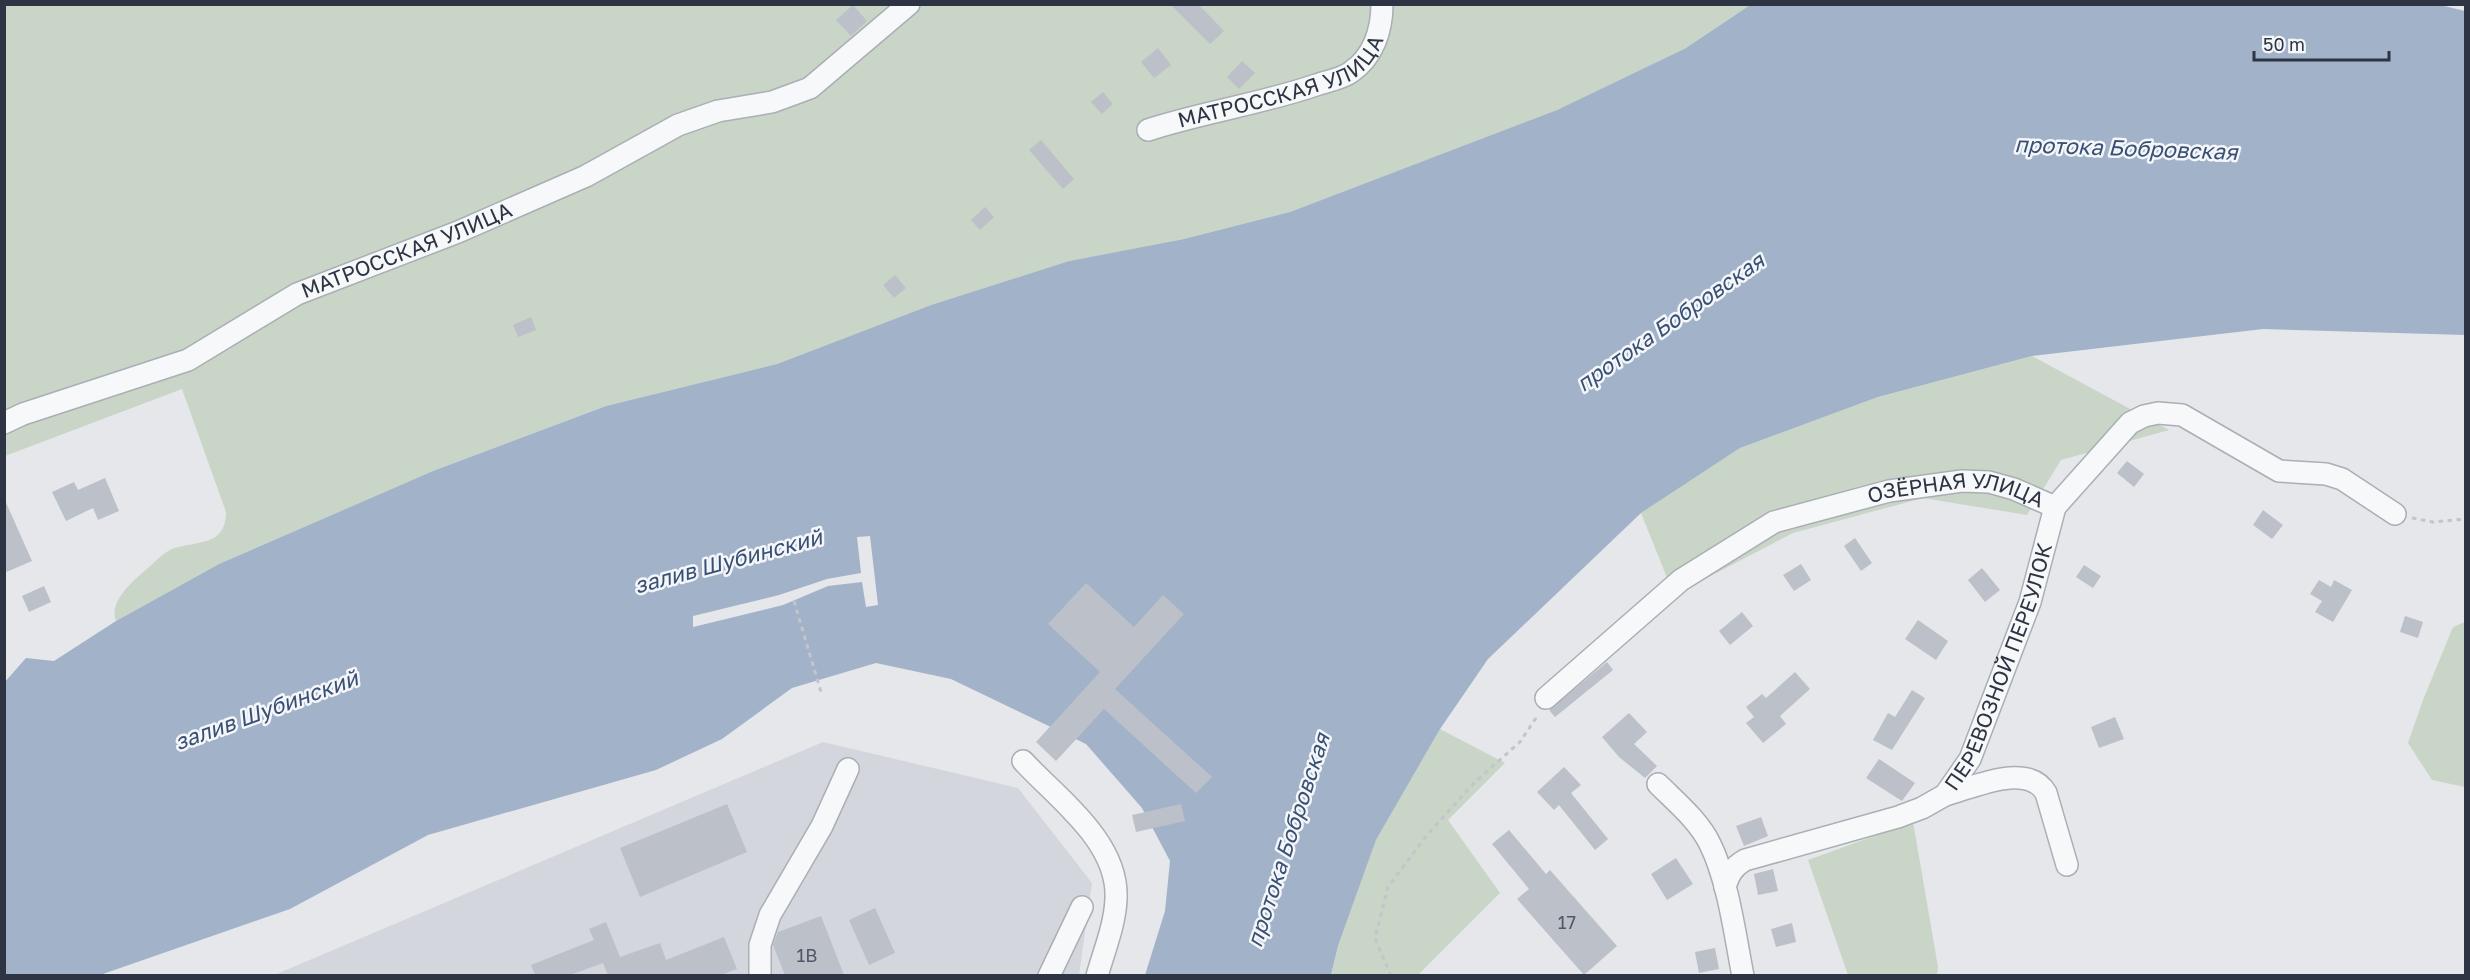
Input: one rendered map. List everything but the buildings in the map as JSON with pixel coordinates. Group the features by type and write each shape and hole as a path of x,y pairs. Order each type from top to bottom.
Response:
{"street":[{"name":"МАТРОССКАЯ УЛИЦА","path":"4,423 23,414 188,360 297,294 458,232 575,181 678,124 718,111 772,102 810,87 909,4"},
{"name":"МАТРОССКАЯ УЛИЦА","path":"1148,130 1196,115 1300,90 1350,73 1369,55 1380,27 1382,4"},
{"name":"ОЗЁРНАЯ УЛИЦА","path":"1546,698 1681,580 1774,522 1889,490 1962,481 1989,482 2014,489 2055,507 2130,423 2158,412 2182,415 2279,471 2326,474 2342,479 2395,514"},
{"name":"ПЕРЕВОЗНОЙ ПЕРЕУЛОК","path":"1725,886 1729,874 1745,860 1898,818 1945,795 1970,759 1984,726 2030,602 2055,507"},
{"path":"1023,762 1095,834 1112,864 1116,898 1097,975"},
{"path":"760,975 760,945 770,915 822,826 848,770"},
{"path":"1945,795 2015,776 2031,778 2042,785 2046,793 2067,865"},
{"path":"1659,784 1687,812 1710,843 1725,886 1743,975"},
{"path":"1049,975 1082,907"}],"path":[{"path":"2395,514 2433,522 2466,519"},
{"path":"794,601 821,692"},
{"path":"1391,975 1375,938 1388,887 1427,835 1474,783 1520,742 1546,698"}],"shaded area":[{"path":"823,742 1018,788 1092,883 1079,975 272,976"}],"green space":[{"path":"5,5 1750,5 1686,48 1557,110 1290,212 1184,239 1069,261 931,305 777,364 606,406 433,471 219,564 116,621 115,613 119,598 130,584 170,550 214,538 224,524 226,512 182,389 5,456"},
{"path":"2032,356 2169,430 2061,460 2027,515 1923,498 1793,533 1674,595 1641,513 1740,448 1878,397"},
{"path":"2466,622 2465,787 2432,780 2408,743 2453,627"},
{"path":"1440,729 1505,763 1448,820 1500,893 1418,975 1331,976 1338,946 1376,840"},
{"path":"1913,822 1938,967 1937,975 1848,975 1808,860"}],"water":[{"path":"2436,4 2465,11 2465,335 2263,329 2032,356 1878,397 1740,448 1641,513 1488,659 1440,729 1376,840 1338,946 1331,975 1145,975 1165,911 1170,861 1142,808 1086,744 951,679 876,663 792,688 722,739 656,770 428,835 290,909 100,975 5,976 4,683 26,658 54,661 116,621 219,564 433,471 606,406 777,364 931,305 1069,261 1184,239 1290,212 1557,110 1686,48 1750,5"}],"pier":[{"path":"870,536 878,605 866,607 862,582 828,586 783,605 693,627 693,616 779,595 827,579 861,573 857,537"}],"water label":[{"name":"протока Бобровская","path":"2126,148"},
{"name":"протока Бобровская","path":"1670,322"},
{"name":"залив Шубинский","path":"728,561"},
{"name":"залив Шубинский","path":"266,710"},
{"name":"протока Бобровская","path":"1288,840"}]}
